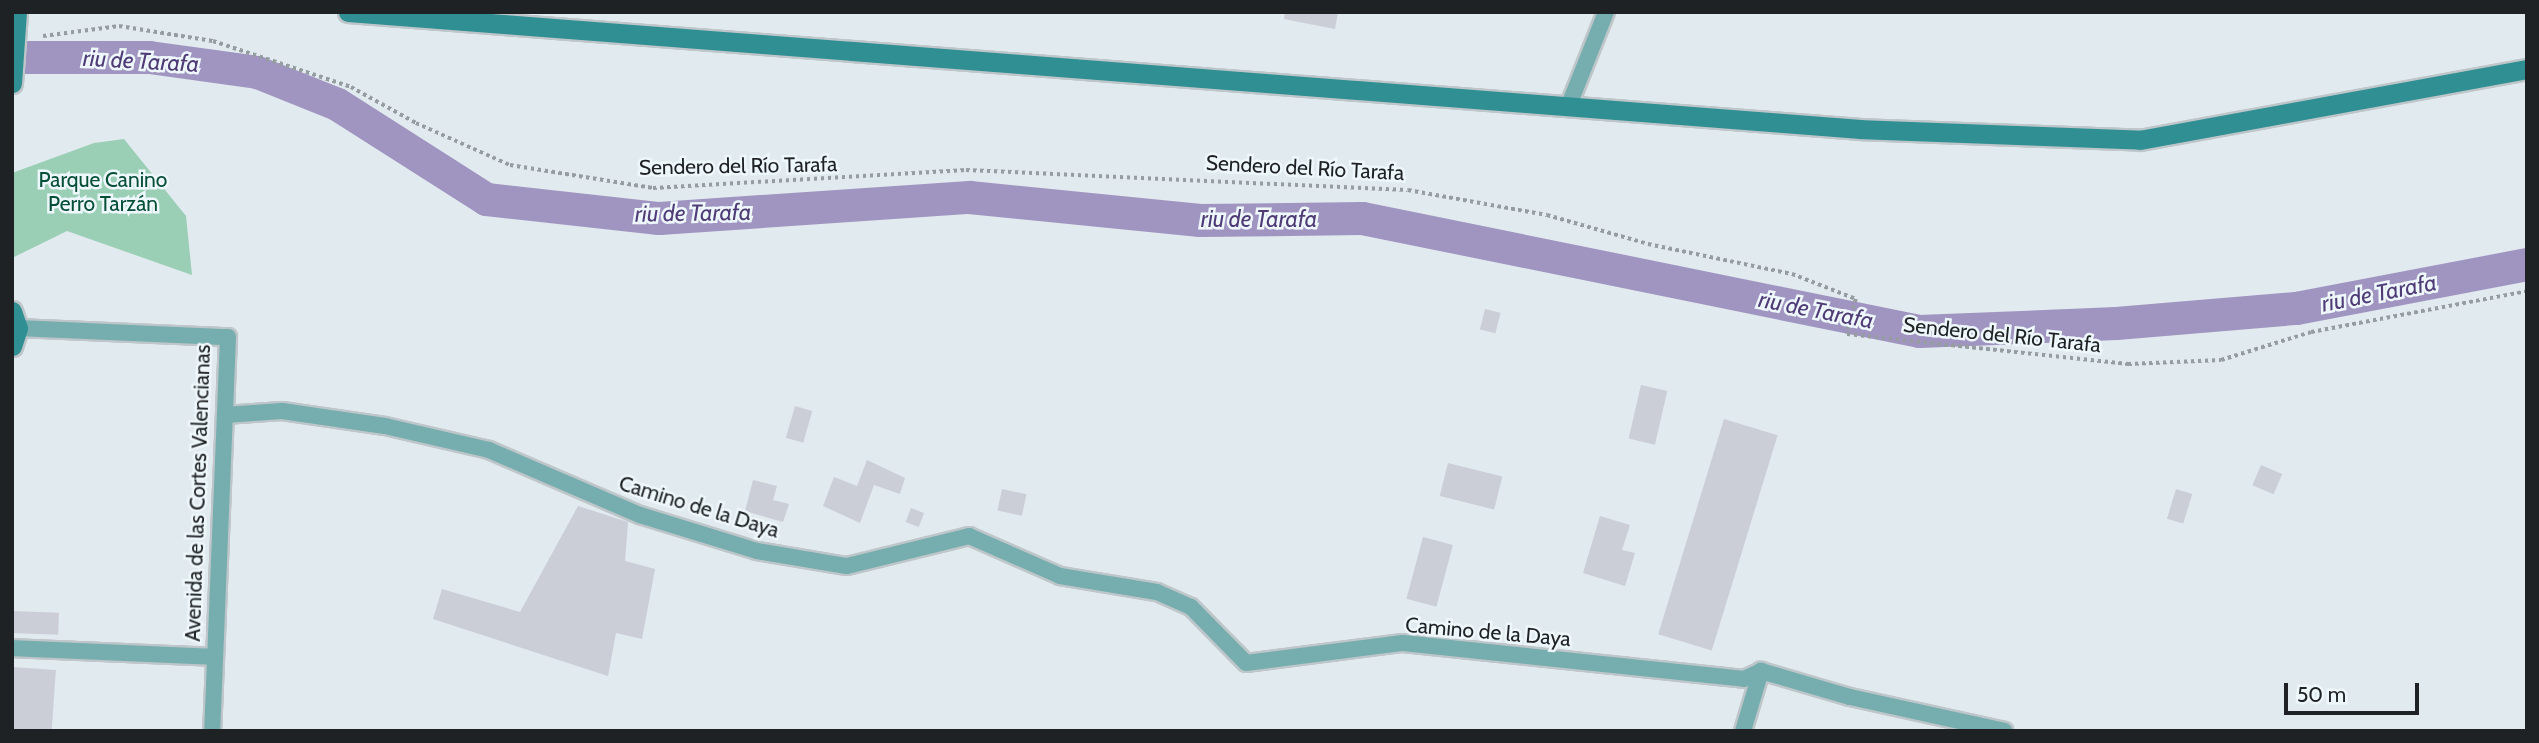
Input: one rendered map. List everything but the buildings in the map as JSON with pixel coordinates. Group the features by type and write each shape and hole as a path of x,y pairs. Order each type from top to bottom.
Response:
{"main road":[{"path":"12,83 17,12"},
{"path":"348,12 1860,129 2140,140 2527,69"}],"street":[{"path":"1569,105 1606,12"},
{"name":"Avenida de las Cortes Valencianas","path":"14,328 228,337 212,731"},
{"name":"Camino de la Daya","path":"225,415 282,411 385,426 489,450 640,515 757,551 834,564 847,566 969,536 1060,576 1157,592 1191,607 1246,663 1402,643 1744,678 1760,671 1850,697 2004,731"},
{"path":"12,648 215,657"},
{"path":"1743,731 1760,671"}],"path":[{"name":"Sendero del Río Tarafa","path":"43,36 120,26 213,41 351,87 416,123 510,165 653,188 966,170 1408,190 1547,215 1648,244 1792,274 1856,299 1847,334 2128,364 2221,360 2311,332 2527,291"}],"green space":[{"name":"Parque Canino Perro Tarzán","path":"124,139 186,216 192,275 67,231 12,258 12,173 94,143"}],"waterway":[{"name":"riu de Tarafa","path":"12,57 149,57 257,72 337,104 486,199 659,218 969,197 1200,220 1362,218 1919,331 2116,323 2296,308 2527,264"}]}
